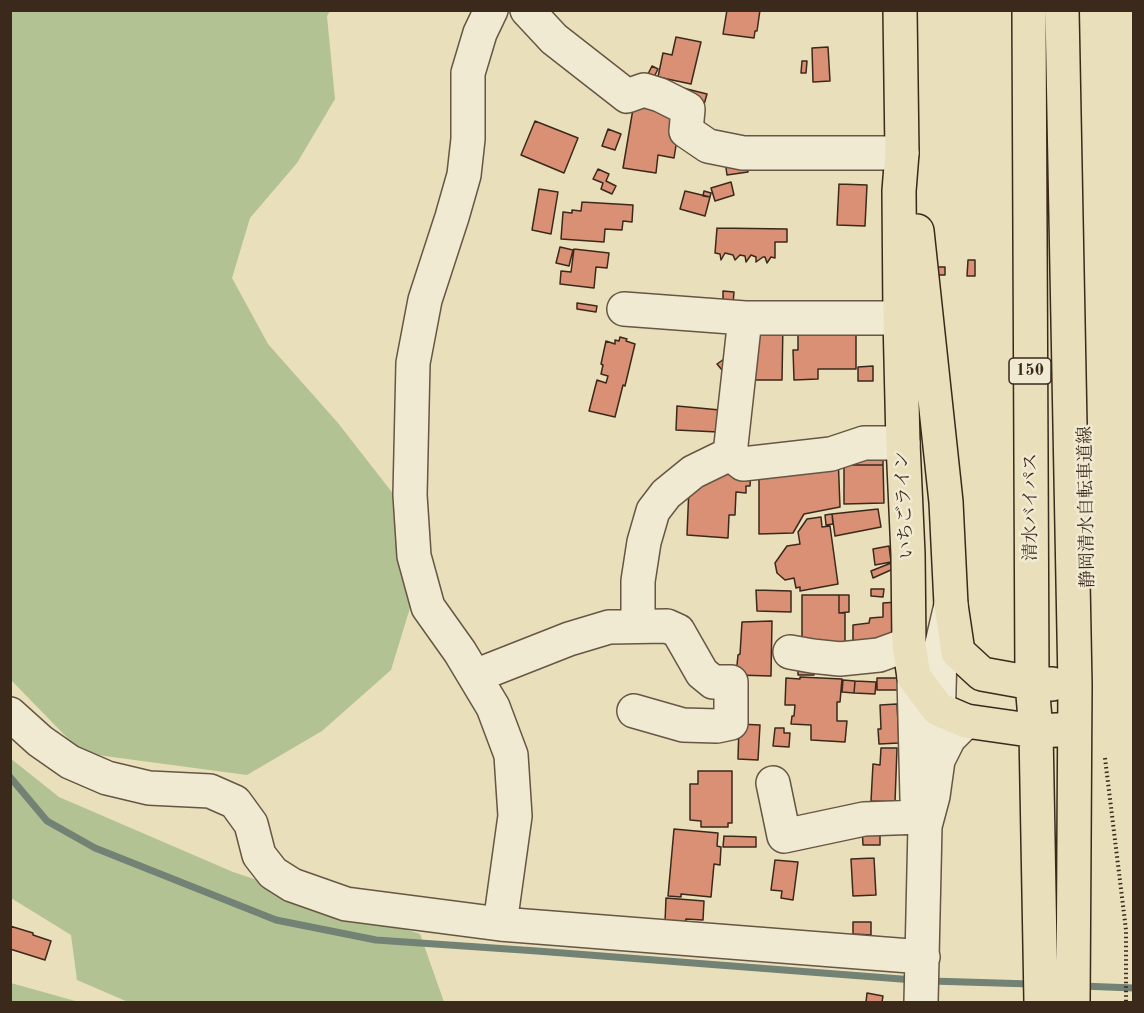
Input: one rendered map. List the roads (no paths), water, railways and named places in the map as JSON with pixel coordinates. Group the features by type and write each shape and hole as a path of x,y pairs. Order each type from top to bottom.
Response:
{"highway":[{"name":"いちごライン","path":"900,10 902,153 899,191 900,318 909,644 914,678 952,715"},
{"name":"清水バイパス","path":"1029,10 1032,683 1036,731 1041,1002"},
{"name":"150","path":"1062,10 1075,685 1074,1002"},
{"name":"いちごライン","path":"899,191 919,234 946,502 951,605 958,652 982,674 1032,683 1075,685"},
{"path":"908,554 923,508 946,502"},
{"path":"952,715 1036,731 1075,728"}],"street":[{"path":"491,10 480,33 468,73 468,139 464,175 453,217 425,300 413,363 410,495 414,556 428,607 460,652 493,707 511,755 515,816 500,924"},
{"path":"527,10 554,39 627,96 644,90 688,109 686,131 708,146 743,153 902,153"},
{"path":"624,309 745,318 900,318"},
{"path":"730,454 745,318"},
{"path":"730,454 743,464 831,454 864,444 903,443"},
{"path":"638,626 638,580 644,542 654,511 666,495 693,471 730,454"},
{"path":"924,821 933,796 938,760 949,738 952,715 940,652 951,605"},
{"path":"475,676 569,639 609,627 667,626 678,632 702,673 713,682 731,682 731,723 717,726 684,724 634,711"},
{"path":"790,652 840,659 879,655 909,644"},
{"path":"914,678 916,795 924,821 921,1002"},
{"path":"10,714 40,741 70,762 107,778 149,788 210,791 235,802 251,824 260,855 273,873 292,885 346,904 500,924 923,957"},
{"path":"773,783 784,836 864,819 924,821"}],"waterway":[{"path":"10,777 47,821 95,848 276,920 376,940 914,980"},
{"path":"931,981 1031,984"},
{"path":"1081,986 1134,988"}]}
